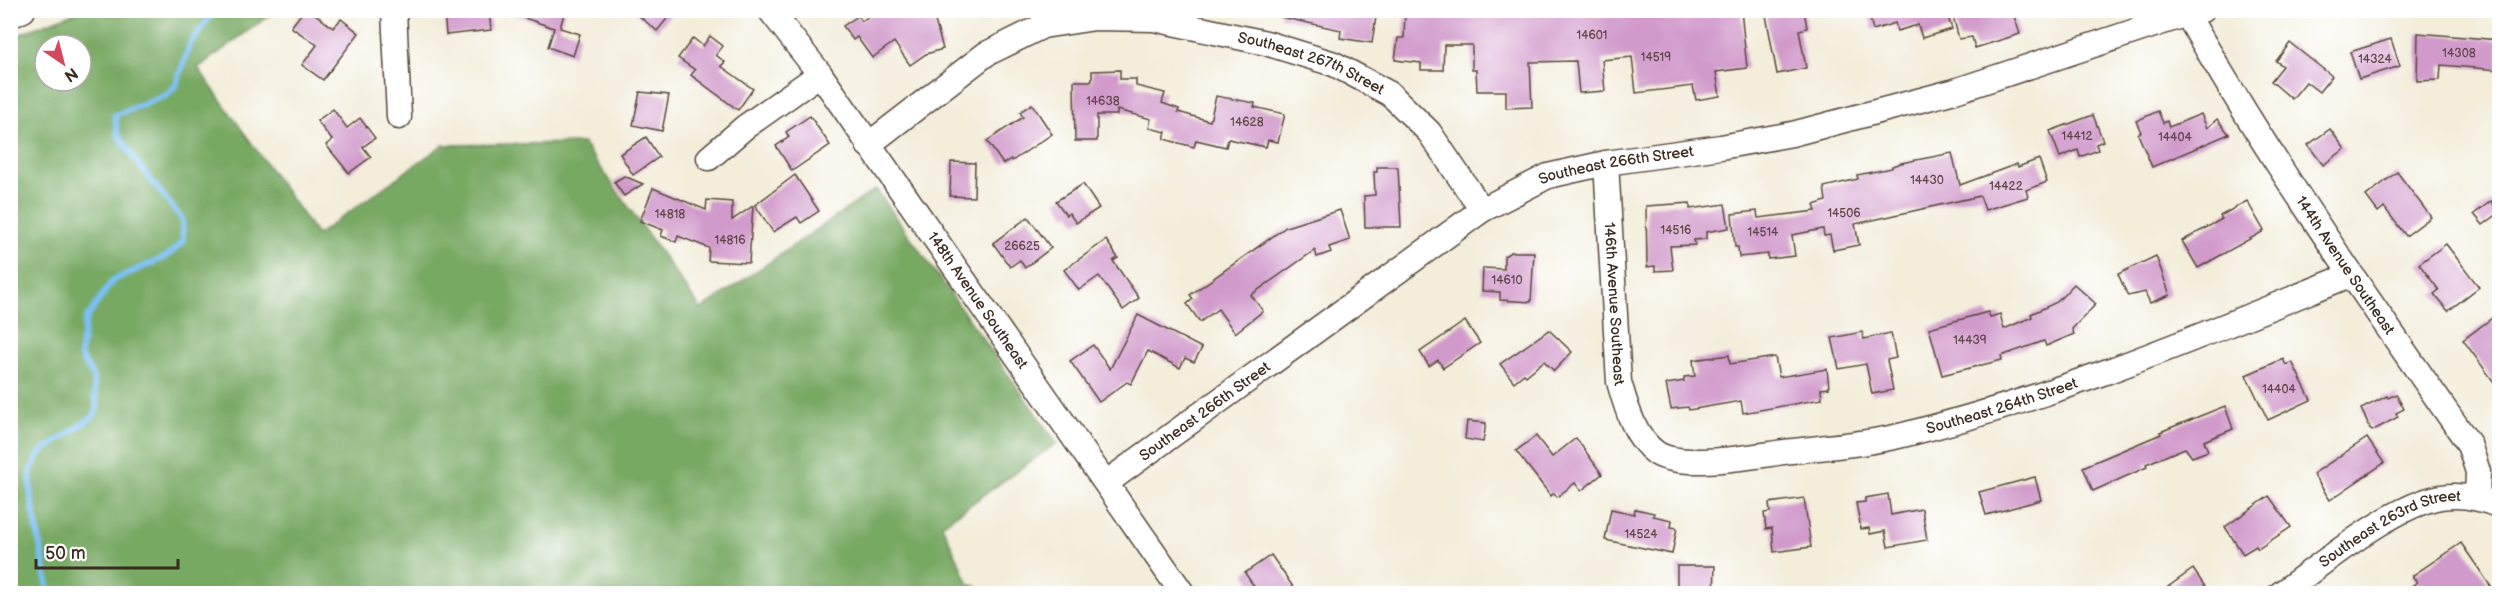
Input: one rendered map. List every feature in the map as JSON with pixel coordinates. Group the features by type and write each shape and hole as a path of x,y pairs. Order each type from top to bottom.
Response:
{"street":[{"path":"10,16 23,10"},
{"path":"394,10 399,117"},
{"name":"148th Avenue Southeast","path":"770,10 820,74 1183,594"},
{"name":"Southeast 266th Street","path":"1106,483 1482,210 1548,176 1606,163 1792,134 1955,91 2194,12"},
{"name":"144th Avenue Southeast","path":"2194,12 2219,72 2350,275 2469,444 2488,502"},
{"name":"Southeast 267th Street","path":"868,145 986,54 1043,26 1095,18 1154,19 1266,43 1323,60 1390,94 1429,132 1482,210"},
{"path":"709,158 745,127 820,74"},
{"name":"146th Avenue Southeast","path":"1606,163 1618,382 1629,415 1643,439"},
{"name":"Southeast 264th Street","path":"1643,439 1657,453 1683,460 1722,460 1905,435 2004,407 2150,357 2350,275"},
{"name":"Southeast 263rd Street","path":"2280,594 2406,508 2441,497 2488,502"}],"green space":[{"path":"79,11 275,11 198,68 317,235 443,145 583,143 701,309 876,189 1057,443 942,525 969,584 996,593 11,593 11,37"}],"building":[{"path":"304,10 310,10 333,28 341,19 359,33 323,80 302,65 317,45 291,27"},
{"path":"444,10 489,10 491,30 446,35"},
{"path":"511,10 565,10 560,28 580,34 573,56 548,47 554,28 510,13"},
{"path":"632,10 674,10 657,31"},
{"path":"877,10 932,10 943,49 926,54 910,65 894,42 872,58 857,37 853,40 843,26 858,16 862,21"},
{"path":"1281,10 1377,10 1372,43 1340,38 1341,30 1280,17"},
{"path":"1405,10 1502,10 1502,15 1540,14 1540,10 1741,10 1747,68 1716,72 1720,96 1696,100 1693,86 1636,93 1632,57 1602,60 1605,91 1579,93 1576,61 1530,62 1532,107 1506,108 1506,91 1477,91 1476,70 1472,70 1472,45 1444,45 1443,70 1421,70 1421,63 1395,60 1398,38 1404,38"},
{"path":"1765,10 1804,10 1807,28 1799,30 1806,68 1777,74"},
{"path":"1868,10 1955,10 1955,15 1969,10 2012,10 2020,34 1975,48 1972,37 1959,39 1953,16 1948,17 1952,29 1922,38 1918,25 1897,31 1895,23 1873,30"},
{"path":"2418,33 2499,40 2499,70 2441,65 2440,80 2417,81"},
{"path":"710,36 723,46 716,55 725,62 721,66 753,89 738,110 691,75 695,70 678,58 693,38 703,46"},
{"path":"2391,39 2400,66 2359,79 2350,52"},
{"path":"2290,43 2332,76 2319,92 2306,82 2292,99 2271,81 2283,66 2276,61"},
{"path":"1120,70 1120,79 1136,79 1136,86 1165,93 1162,103 1179,109 1178,112 1210,121 1216,96 1255,103 1254,107 1285,114 1278,142 1268,140 1266,147 1228,139 1226,147 1196,140 1194,147 1164,139 1166,132 1149,128 1151,119 1117,110 1117,115 1097,115 1097,141 1075,141 1074,81 1092,81 1092,71"},
{"path":"640,92 669,95 662,131 633,125"},
{"path":"1032,104 1052,134 1012,161 1011,159 1003,164 987,141 1023,117 1020,112"},
{"path":"333,109 347,128 360,118 375,138 363,147 371,157 349,173 326,145 332,140 317,121"},
{"path":"2158,111 2163,123 2167,121 2169,127 2201,114 2207,128 2217,119 2229,134 2152,167 2138,134 2141,132 2136,121"},
{"path":"2093,115 2103,141 2096,144 2098,150 2080,157 2078,150 2060,157 2050,131"},
{"path":"810,116 830,145 792,171 776,146 789,137 786,132"},
{"path":"2330,129 2345,149 2323,165 2308,145"},
{"path":"646,137 659,157 633,175 620,154"},
{"path":"1952,153 1960,185 2017,164 2018,167 2039,159 2047,182 2026,190 2028,197 1985,210 1980,196 1855,224 1859,245 1833,250 1830,235 1824,236 1823,229 1792,235 1795,256 1768,259 1768,254 1739,257 1738,247 1735,247 1732,214 1757,211 1758,218 1816,211 1814,205 1826,201 1824,187 1858,179 1857,175 1892,168 1901,163"},
{"path":"951,162 975,163 974,197 950,196"},
{"path":"1377,167 1398,167 1401,227 1365,227 1364,196 1375,195 1374,172 1377,172"},
{"path":"2397,172 2431,217 2406,236 2384,207 2378,212 2366,196"},
{"path":"795,175 819,211 801,223 797,217 773,232 755,205"},
{"path":"624,176 643,184 624,196 614,182"},
{"path":"1083,184 1099,208 1076,223 1069,213 1066,215 1056,201"},
{"path":"653,188 706,210 707,200 732,202 732,220 753,206 749,263 708,261 709,248 678,236 676,242 661,236 663,230 640,221"},
{"path":"2247,201 2264,231 2198,268 2182,241 2222,219 2220,216"},
{"path":"2491,201 2499,213 2483,225 2474,214"},
{"path":"1690,203 1690,209 1725,204 1729,228 1706,232 1706,239 1694,240 1695,245 1670,246 1673,270 1655,271 1655,266 1647,267 1646,206"},
{"path":"1340,210 1350,240 1329,247 1331,252 1317,257 1315,250 1251,295 1263,311 1235,333 1218,309 1200,322 1187,304 1193,299 1190,295 1286,227"},
{"path":"1028,217 1051,248 1025,268 1020,260 1010,267 993,243"},
{"path":"1106,240 1118,258 1113,261 1139,298 1123,310 1099,276 1079,290 1064,270"},
{"path":"2446,244 2479,287 2448,311 2434,294 2439,290 2419,264"},
{"path":"1511,252 1534,252 1531,302 1500,300 1500,292 1482,291 1483,268 1504,269 1504,256"},
{"path":"2156,256 2170,295 2150,303 2145,292 2128,296 2118,274"},
{"path":"2074,284 2096,304 2072,329 2074,334 2046,346 2044,341 2001,356 2002,360 1942,375 1929,328 1988,312 1990,317 2000,314 2004,329 2032,317 2031,314 2057,302"},
{"path":"1138,315 1202,348 1194,362 1185,358 1180,368 1148,351 1131,384 1127,382 1099,402 1070,361 1093,345 1110,369"},
{"path":"2492,318 2499,328 2499,389 2463,340"},
{"path":"1465,321 1480,343 1443,368 1438,360 1429,366 1420,352"},
{"path":"1549,330 1572,352 1554,371 1544,361 1526,376 1524,374 1514,382 1500,364"},
{"path":"1862,332 1864,339 1891,333 1896,358 1887,360 1893,390 1872,394 1866,364 1839,369 1832,338"},
{"path":"1729,355 1730,364 1775,357 1779,377 1827,369 1829,388 1821,389 1822,399 1743,413 1741,401 1689,410 1688,407 1671,409 1666,384 1684,381 1684,377 1695,376 1693,360"},
{"path":"2283,359 2286,365 2292,362 2311,400 2268,420 2246,375"},
{"path":"2396,394 2404,409 2396,413 2398,417 2372,431 2361,409"},
{"path":"2225,406 2233,429 2204,441 2208,451 2192,457 2185,448 2146,464 2147,467 2093,491 2083,467"},
{"path":"1467,421 1486,423 1483,442 1465,439"},
{"path":"1536,436 1552,457 1576,438 1602,474 1581,491 1575,483 1557,497 1554,493 1551,496 1516,451"},
{"path":"2367,438 2384,463 2330,500 2313,474"},
{"path":"2035,477 2041,500 1986,515 1979,492"},
{"path":"1888,494 1891,515 1922,509 1927,540 1888,547 1885,531 1870,534 1869,528 1861,529 1856,503 1865,502 1865,498"},
{"path":"2269,496 2291,527 2258,549 2256,546 2243,554 2225,527"},
{"path":"1804,498 1811,547 1774,552 1772,528 1766,529 1764,513 1770,512 1769,503"},
{"path":"1611,509 1634,514 1635,509 1672,520 1671,527 1677,528 1672,554 1605,540"},
{"path":"2461,543 2496,594 2400,594 2417,582 2412,576"},
{"path":"1271,555 1298,594 1259,594 1245,573"},
{"path":"1677,566 1715,566 1714,594 1677,594"},
{"path":"2193,569 2206,588 2198,594 2158,594"}],"waterway":[{"path":"52,594 48,588 31,496 30,471 40,453 94,416 97,408 93,377 80,355 86,319 113,280 166,257 183,242 182,219 135,160 117,133 115,115 167,95 176,85 190,44 215,10"}]}
